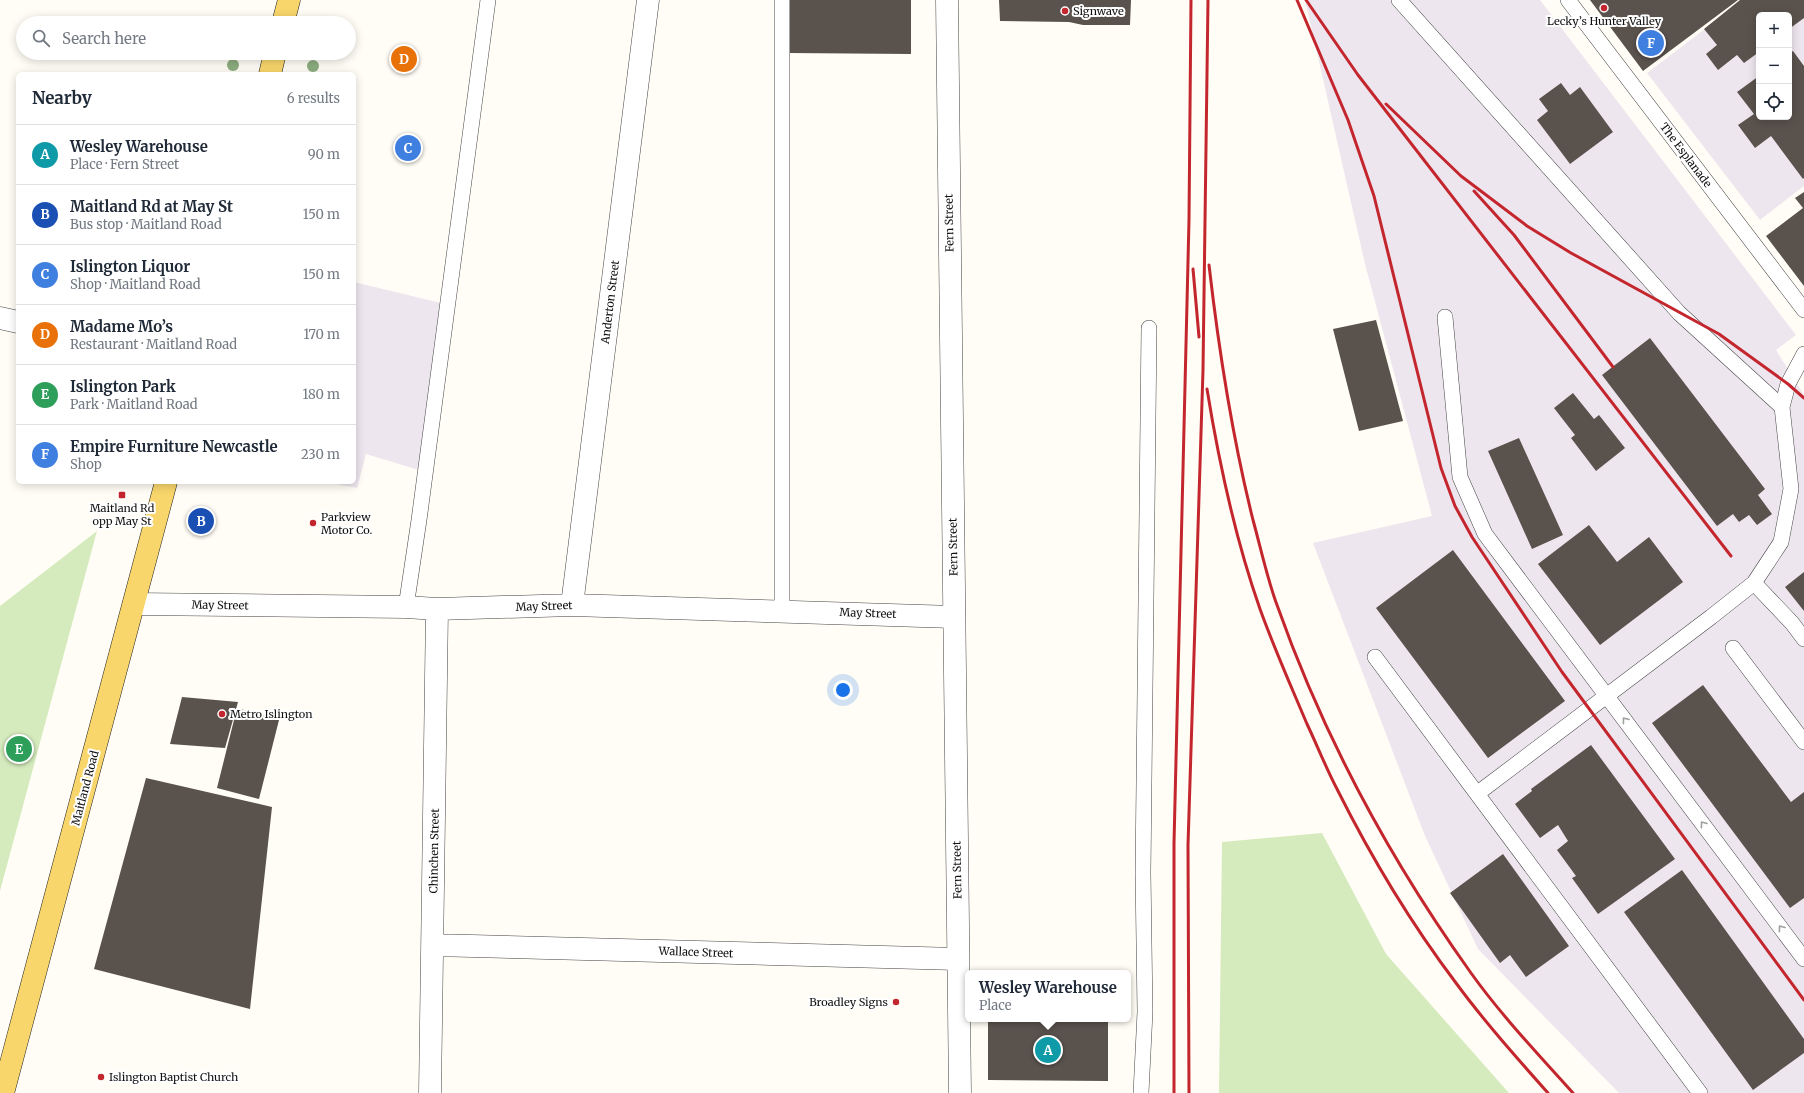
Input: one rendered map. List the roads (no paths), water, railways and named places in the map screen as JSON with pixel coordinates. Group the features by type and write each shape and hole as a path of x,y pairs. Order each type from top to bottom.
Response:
{"main road":[{"path":"285,16 289,0"},
{"path":"270,72 273,60"},
{"name":"Maitland Road","path":"3,1093 165,484"}],"street":[{"name":"Anderton Street","path":"572,605 648,0"},
{"name":"Fern Street","path":"947,0 960,1093"},
{"path":"0,318 16,322"},
{"name":"May Street","path":"134,604 406,606 437,609 572,605 782,610 954,617"},
{"name":"Chinchen Street","path":"430,1093 437,609"},
{"name":"Wallace Street","path":"433,945 958,959"}],"lane":[{"path":"406,606 419,520 488,0"},
{"path":"782,0 782,610"},
{"path":"1398,0 1679,313 1782,407"},
{"name":"The Esplanade","path":"1568,0 1804,310"},
{"path":"1445,317 1460,478 1485,534 1804,959"},
{"path":"1141,1093 1145,1012 1143,873 1149,328"},
{"path":"1478,793 1754,583 1781,542 1791,489 1782,407 1788,384 1804,354"},
{"path":"1754,583 1792,623 1804,639"},
{"path":"1733,648 1804,742"},
{"path":"1375,656 1700,1093"}],"railway":[{"path":"1174,1093 1174,843 1189,220 1191,0"},
{"path":"1189,1093 1188,845 1203,370 1208,0"},
{"path":"1297,0 1348,120 1374,196 1441,468 1455,506 1472,537 1562,672 1804,1000"},
{"path":"1306,0 1358,75 1731,556"},
{"path":"1386,104 1461,176 1527,226 1571,253 1719,334 1788,384 1804,398"},
{"path":"1474,191 1514,235 1613,367"},
{"path":"1209,265 1227,394 1245,488 1273,595 1315,702 1361,796 1413,887 1471,973 1495,1004 1573,1093"},
{"path":"1193,269 1199,337"},
{"path":"1207,389 1217,445 1235,528 1251,582 1277,653 1333,781 1377,864 1423,937 1478,1011 1548,1093"}],"place":[{"name":"Lecky’s Hunter Valley","path":"1604,8"},
{"name":"Signwave","path":"1065,11"},
{"name":"Empire Furniture Newcastle","path":"1651,43"},
{"name":"Madame Mo’s","path":"404,59"},
{"name":"Islington Liquor","path":"408,148"},
{"name":"Maitland Rd opp May St","path":"122,495"},
{"name":"Maitland Rd at May St","path":"201,521"},
{"name":"Parkview Motor Co.","path":"313,523"},
{"name":"Metro Islington","path":"222,714"},
{"name":"Islington Park","path":"19,749"},
{"name":"Broadley Signs","path":"896,1002"},
{"name":"Wesley Warehouse","path":"1048,1050"},
{"name":"Islington Baptist Church","path":"101,1077"}]}
